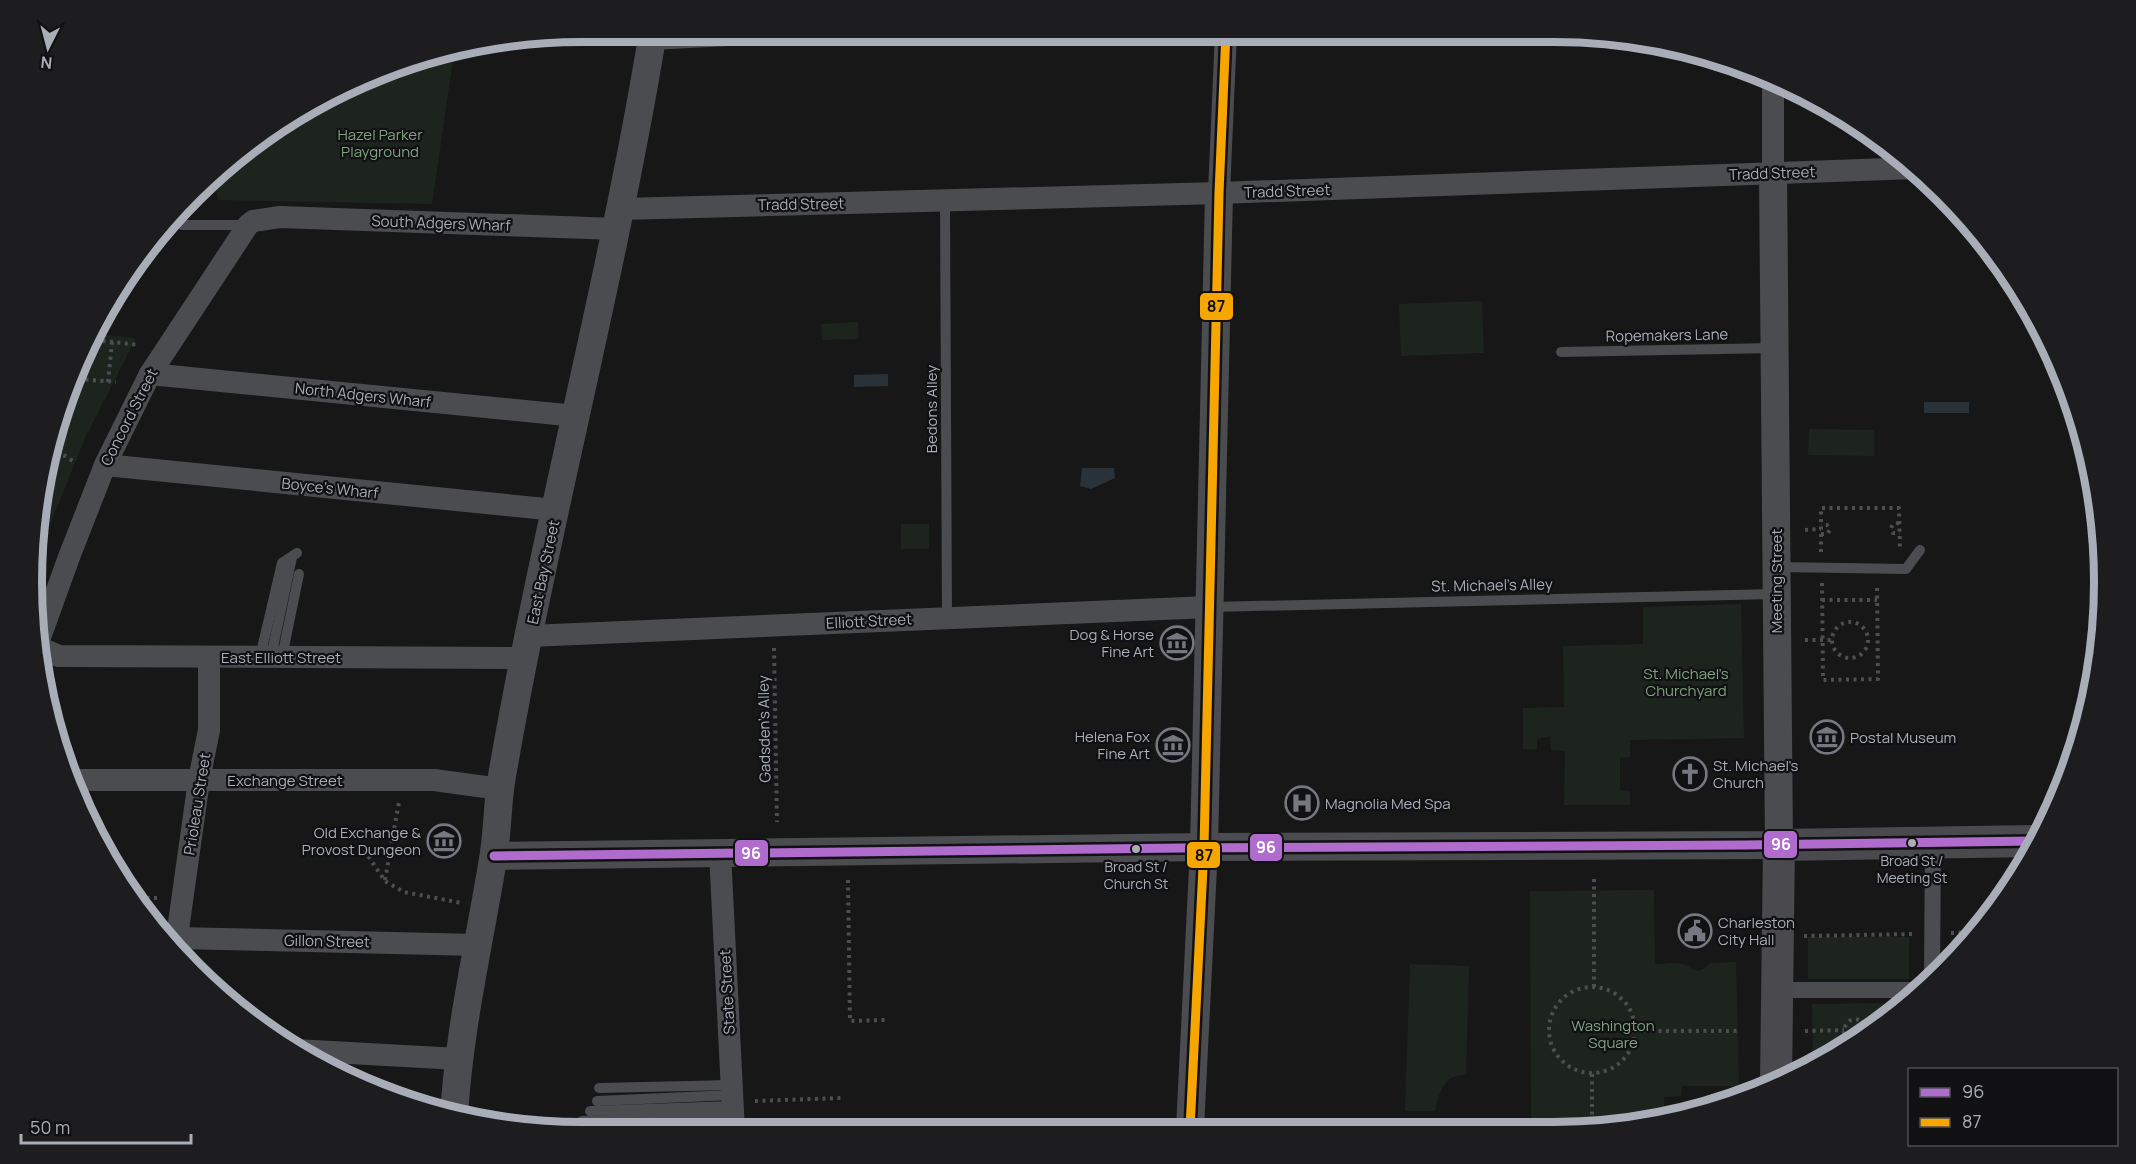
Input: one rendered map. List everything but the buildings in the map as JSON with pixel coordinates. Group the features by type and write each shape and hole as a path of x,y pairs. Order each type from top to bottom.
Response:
{"main road":[{"path":"1779,845 2028,841"},
{"name":"Meeting Street","path":"1776,1074 1779,845"}],"street":[{"name":"East Bay Street","path":"455,1107 458,1059 494,856 500,789 527,647 619,219 651,42"},
{"path":"1190,1122 1204,847 1219,193 1226,42"},
{"name":"Meeting Street","path":"1773,89 1779,845"},
{"name":"Tradd Street","path":"619,219 945,200 1219,193 1901,169"},
{"name":"South Adgers Wharf","path":"256,222 280,218 619,219"},
{"name":"Concord Street","path":"44,626 105,465 150,374 256,222"},
{"name":"North Adgers Wharf","path":"150,374 576,416"},
{"name":"Boyce's Wharf","path":"105,465 556,510"},
{"name":"Elliott Street","path":"527,647 947,618 1209,607"},
{"name":"East Elliott Street","path":"47,651 60,656 271,657 527,647"},
{"name":"Prioleau Street","path":"177,939 210,715 209,657"},
{"name":"Exchange Street","path":"80,780 434,780 500,789"},
{"path":"1932,968 1933,843"},
{"path":"494,856 1204,847 1779,845"},
{"name":"State Street","path":"720,853 733,1106"},
{"name":"Gillon Street","path":"182,944 478,945"},
{"path":"1777,990 1908,990"},
{"path":"314,1051 458,1059"}],"lane":[{"name":"Bedons Alley","path":"945,200 947,618"},
{"path":"182,225 256,222"},
{"name":"Ropemakers Lane","path":"1561,352 1774,348"},
{"name":"St. Michael's Alley","path":"1209,607 1776,580 1906,569 1920,550"},
{"path":"271,657 282,563 295,555"},
{"path":"271,657 300,574"},
{"path":"598,1088 733,1106"},
{"path":"597,1101 733,1106"},
{"path":"590,1111 733,1106"},
{"path":"582,1121 733,1106"}],"path":[{"path":"99,341 139,345"},
{"path":"108,382 112,342"},
{"path":"81,379 116,382"},
{"path":"57,454 76,463"},
{"path":"1821,559 1821,508 1899,508 1900,555"},
{"path":"1899,523 1893,524 1891,528 1893,532 1900,533"},
{"path":"1805,530 1821,530"},
{"path":"1821,576 1822,680 1878,679 1877,578"},
{"path":"1822,600 1877,600"},
{"path":"1846,622 1852,622 1863,627 1868,640 1863,653 1852,657 1841,655 1836,651 1832,640 1836,629 1846,622"},
{"path":"1805,640 1832,640"},
{"path":"1868,640 1878,640"},
{"name":"Gadsden's Alley","path":"774,647 777,822"},
{"path":"385,881 400,792"},
{"path":"360,844 385,881 404,892 468,905"},
{"path":"1594,879 1594,987"},
{"path":"848,880 850,1021 885,1020"},
{"path":"145,898 165,898"},
{"path":"1948,933 1965,932"},
{"path":"1800,936 1917,934"},
{"path":"1594,987 1614,992 1625,1001 1633,1013 1636,1031 1629,1054 1619,1064 1606,1071 1592,1074 1564,1064 1555,1053 1549,1039 1548,1025 1552,1011 1561,999 1573,991 1594,987"},
{"path":"1844,1030 1849,1021 1860,1020 1863,1024"},
{"path":"1805,1031 1844,1030"},
{"path":"1844,1030 1847,1036"},
{"path":"1636,1031 1741,1031"},
{"path":"1592,1074 1592,1121"},
{"path":"755,1101 841,1098"}],"green space":[{"name":"Hazel Parker Playground","path":"453,57 432,204 218,200 216,185 226,176 282,133 312,114 375,83"},
{"path":"1482,301 1484,353 1401,356 1399,304"},
{"path":"858,322 858,339 822,340 821,324"},
{"path":"102,334 136,338 85,438 44,540 52,477 60,442 83,375"},
{"path":"1809,429 1874,430 1874,456 1808,455"},
{"path":"901,524 929,524 929,549 901,549"},
{"name":"St. Michael's Churchyard","path":"1741,604 1744,738 1630,740 1630,757 1620,758 1620,790 1630,791 1630,805 1564,805 1565,751 1551,750 1550,736 1537,739 1537,750 1523,749 1523,708 1564,707 1563,646 1643,644 1643,607"},
{"name":"Washington Square","path":"1654,890 1655,964 1680,963 1697,971 1710,963 1736,962 1739,1086 1682,1086 1681,1096 1664,1097 1665,1111 1659,1112 1589,1121 1531,1122 1530,891"},
{"path":"1808,937 1909,937 1909,979 1808,979"},
{"path":"1410,964 1469,966 1466,1075 1447,1081 1441,1091 1435,1111 1405,1111"},
{"path":"1891,1003 1854,1031 1813,1056 1812,1004"}],"shaded area":[{"path":"888,374 888,386 854,387 854,375"},
{"path":"1924,402 1969,402 1969,413 1924,413"},
{"path":"1082,468 1114,468 1115,478 1091,489 1080,486"}],"transit line":[{"name":"87","path":"1190,1122 1204,847 1219,193 1226,42"},
{"name":"96","path":"494,856 2028,841"}],"place":[{"name":"Dog & Horse Fine Art","path":"1177,643"},
{"name":"Postal Museum","path":"1827,737"},
{"name":"Helena Fox Fine Art","path":"1173,745"},
{"name":"St. Michael's Church","path":"1690,774"},
{"name":"Magnolia Med Spa","path":"1302,803"},
{"name":"Old Exchange & Provost Dungeon","path":"444,841"},
{"name":"Broad St / Meeting St","path":"1912,843"},
{"name":"Broad St / Church St","path":"1136,849"},
{"name":"Charleston City Hall","path":"1695,931"}]}
